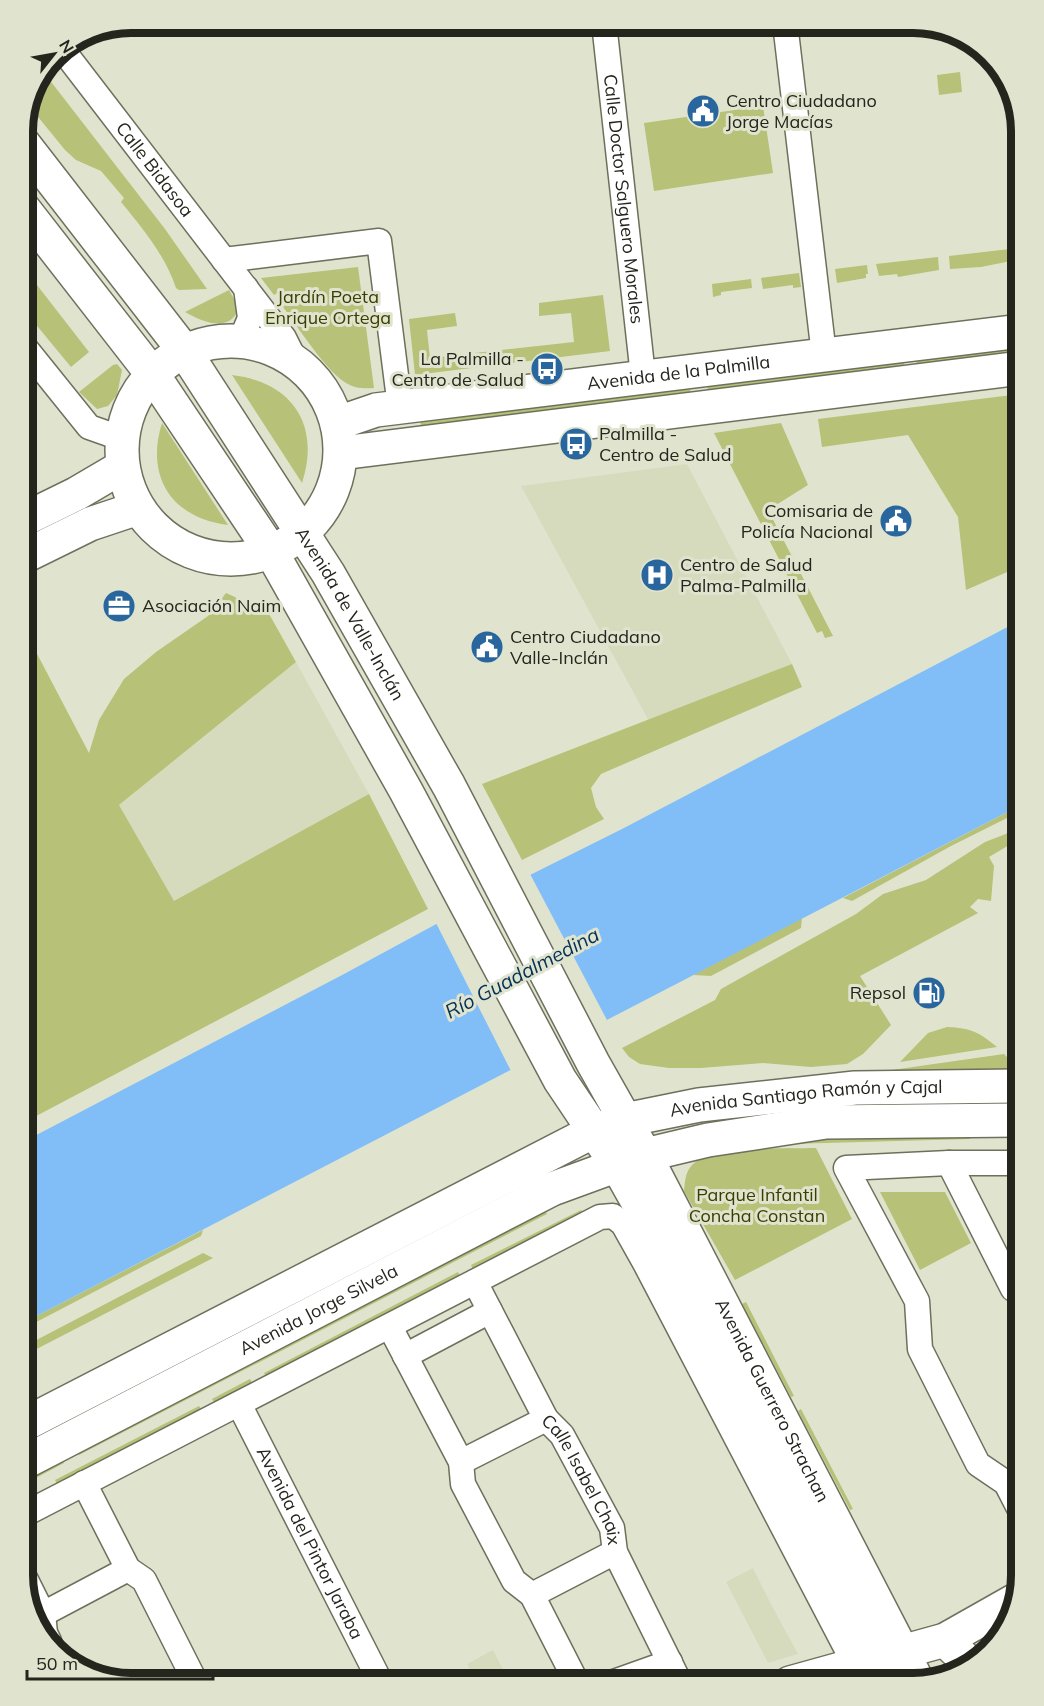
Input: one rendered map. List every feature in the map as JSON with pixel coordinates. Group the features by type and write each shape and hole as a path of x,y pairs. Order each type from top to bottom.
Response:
{"main road":[{"name":"Avenida de Valle-Inclán","path":"33,156 185,351 328,573 449,786 625,1120"},
{"name":"Avenida de Valle-Inclán","path":"33,221 153,375 272,553 406,791 560,1081 594,1131"},
{"name":"Avenida de la Palmilla","path":"340,438 376,410 1011,332"},
{"path":"240,342 284,354 318,383 340,438 339,471 322,513 303,534 272,553 219,560 176,544 157,531 138,508 128,487 123,453 133,404 153,375 185,351 197,346 240,342"},
{"path":"340,438 1011,369"},
{"path":"33,515 76,494 123,453"},
{"path":"33,552 90,524 138,508"},
{"name":"Avenida Santiago Ramón y Cajal","path":"594,1131 625,1120 699,1105 855,1088 1011,1086"},
{"name":"Avenida Guerrero Strachan","path":"625,1120 631,1160 649,1222 874,1669"},
{"name":"Avenida Santiago Ramón y Cajal","path":"631,1160 708,1140 826,1122 1011,1120"},
{"name":"Avenida Guerrero Strachan","path":"594,1131 631,1160"},
{"name":"Avenida Jorge Silvela","path":"33,1419 594,1131"},
{"name":"Avenida Jorge Silvela","path":"33,1457 552,1189 631,1160"},
{"path":"850,1673 874,1669 945,1640 1006,1605"},
{"path":"945,1640 965,1659"}],"street":[{"name":"Calle Doctor Salguero Morales","path":"605,33 643,376"},
{"path":"786,33 825,355"},
{"name":"Calle Bidasoa","path":"84,78 284,338 298,366"},
{"path":"224,260 379,241 400,408"},
{"path":"240,342 250,318 246,288"},
{"path":"33,357 89,427 123,453"},
{"path":"949,1163 1011,1285"},
{"path":"1011,1163 949,1163 846,1168 916,1301 920,1349 978,1464 1006,1483 1011,1492"},
{"name":"Avenida Guerrero Strachan","path":"475,1282 600,1217 613,1216 623,1224 874,1669"},
{"path":"33,1509 475,1282"},
{"name":"Calle Isabel Chaix","path":"475,1282 546,1419 562,1435 612,1528 615,1552 675,1673"},
{"path":"405,1356 490,1311"},
{"path":"390,1327 461,1462 463,1485 514,1581 532,1595 572,1673"},
{"name":"Avenida del Pintor Jaraba","path":"238,1404 376,1673"},
{"path":"461,1462 546,1419"},
{"path":"84,1483 128,1569 144,1580 191,1673"},
{"path":"532,1595 615,1552"},
{"path":"43,1614 128,1569"},
{"path":"36,1601 44,1619"}],"shaded area":[{"name":"Centro de Salud Palma-Palmilla","path":"687,464 792,664 649,721 521,486"},
{"path":"296,662 369,794 174,902 119,805"},
{"path":"753,1568 798,1654 768,1663 726,1582"},
{"path":"493,1650 505,1673 472,1673 467,1664"}],"green space":[{"path":"960,72 962,92 939,95 937,75"},
{"path":"45,84 53,84 165,229 207,289 179,290 176,288 160,253 121,202 124,198 101,171 76,160 35,113"},
{"path":"763,106 773,173 654,191 644,123"},
{"path":"1010,249 1011,261 981,267 950,269 949,256"},
{"path":"938,257 939,270 898,277 897,274 879,276 876,264"},
{"path":"867,265 866,278 837,283 835,269"},
{"name":"Jardín Poeta Enrique Ortega","path":"358,267 374,388 352,386 338,377 283,307 287,303 279,292 274,295 261,278"},
{"path":"799,273 801,287 793,288 793,285 763,289 761,278"},
{"path":"751,279 752,288 721,292 721,295 713,297 712,284"},
{"path":"33,280 89,352 71,367 33,321"},
{"path":"229,290 238,311 227,322 213,323 185,312"},
{"path":"603,295 610,351 415,375 409,319 455,313 457,326 427,330 430,358 574,342 571,313 539,316 539,303"},
{"path":"1011,345 1011,354 919,366 916,363 918,357"},
{"path":"901,359 904,364 902,369 708,393 707,383"},
{"path":"117,364 122,370 117,395 108,406 97,409 79,392"},
{"path":"232,375 253,379 271,387 286,397 297,410 304,425 308,443 307,462 302,483"},
{"path":"689,385 691,394 421,427 420,419"},
{"path":"1011,395 1011,570 966,590 958,517 908,435 822,447 818,419"},
{"path":"162,423 228,525 208,521 192,514 178,504 168,492 157,461"},
{"path":"781,423 808,485 768,510 833,636 825,638 822,631 817,633 714,433"},
{"path":"226,593 268,612 296,662 119,805 174,901 369,794 428,909 33,1118 33,646 89,753 99,720 124,679 156,652 208,616"},
{"path":"792,664 802,687 601,774 591,788 596,807 604,819 522,860 482,784"},
{"path":"1011,810 1011,816 951,846 852,901 843,898"},
{"path":"1011,832 1011,844 989,857 994,866 991,901 978,899 970,907 978,913 860,976 891,1025 863,1054 847,1064 811,1067 763,1063 669,1068 640,1064 629,1057 622,1048 715,1000 721,989 856,914 883,894 926,880 985,842"},
{"path":"802,918 801,928 711,976 693,975"},
{"path":"947,1027 974,1032 997,1047 900,1062 928,1033"},
{"path":"1004,1054 1011,1061 1011,1068 992,1071 888,1074 892,1070"},
{"path":"970,1132 970,1139 753,1145 753,1142"},
{"name":"Parque Infantil Concha Constan","path":"816,1148 852,1219 735,1280 684,1191 690,1168 701,1159 732,1151"},
{"path":"880,1192 945,1192 971,1243 920,1270"},
{"path":"544,1207 547,1214 79,1455 76,1451 62,1458 64,1463 33,1480 33,1470"},
{"path":"581,1210 585,1214 267,1379 264,1373 458,1272 461,1277 473,1270 471,1265"},
{"path":"203,1230 201,1236 33,1324 33,1318"},
{"path":"203,1253 213,1258 33,1351 33,1342"},
{"path":"746,1302 794,1396 791,1397 742,1304"},
{"path":"250,1379 254,1386 58,1486 55,1480 199,1406 202,1410 215,1404 212,1399"},
{"path":"801,1409 853,1509 850,1510 798,1411"}],"water":[{"name":"Río Guadalmedina","path":"1011,625 1011,810 33,1318 33,1137 488,896 622,829"}],"pier":[{"path":"529,872 608,1022 512,1073 435,921"}],"place":[{"name":"Centro Ciudadano Jorge Macías","path":"703,111"},
{"name":"La Palmilla - Centro de Salud","path":"547,369"},
{"name":"Palmilla - Centro de Salud","path":"576,444"},
{"name":"Comisaria de Policía Nacional","path":"896,521"},
{"name":"Centro de Salud Palma-Palmilla","path":"657,575"},
{"name":"Asociación Naim","path":"119,606"},
{"name":"Centro Ciudadano Valle-Inclán","path":"487,647"},
{"name":"Repsol","path":"929,993"}]}
